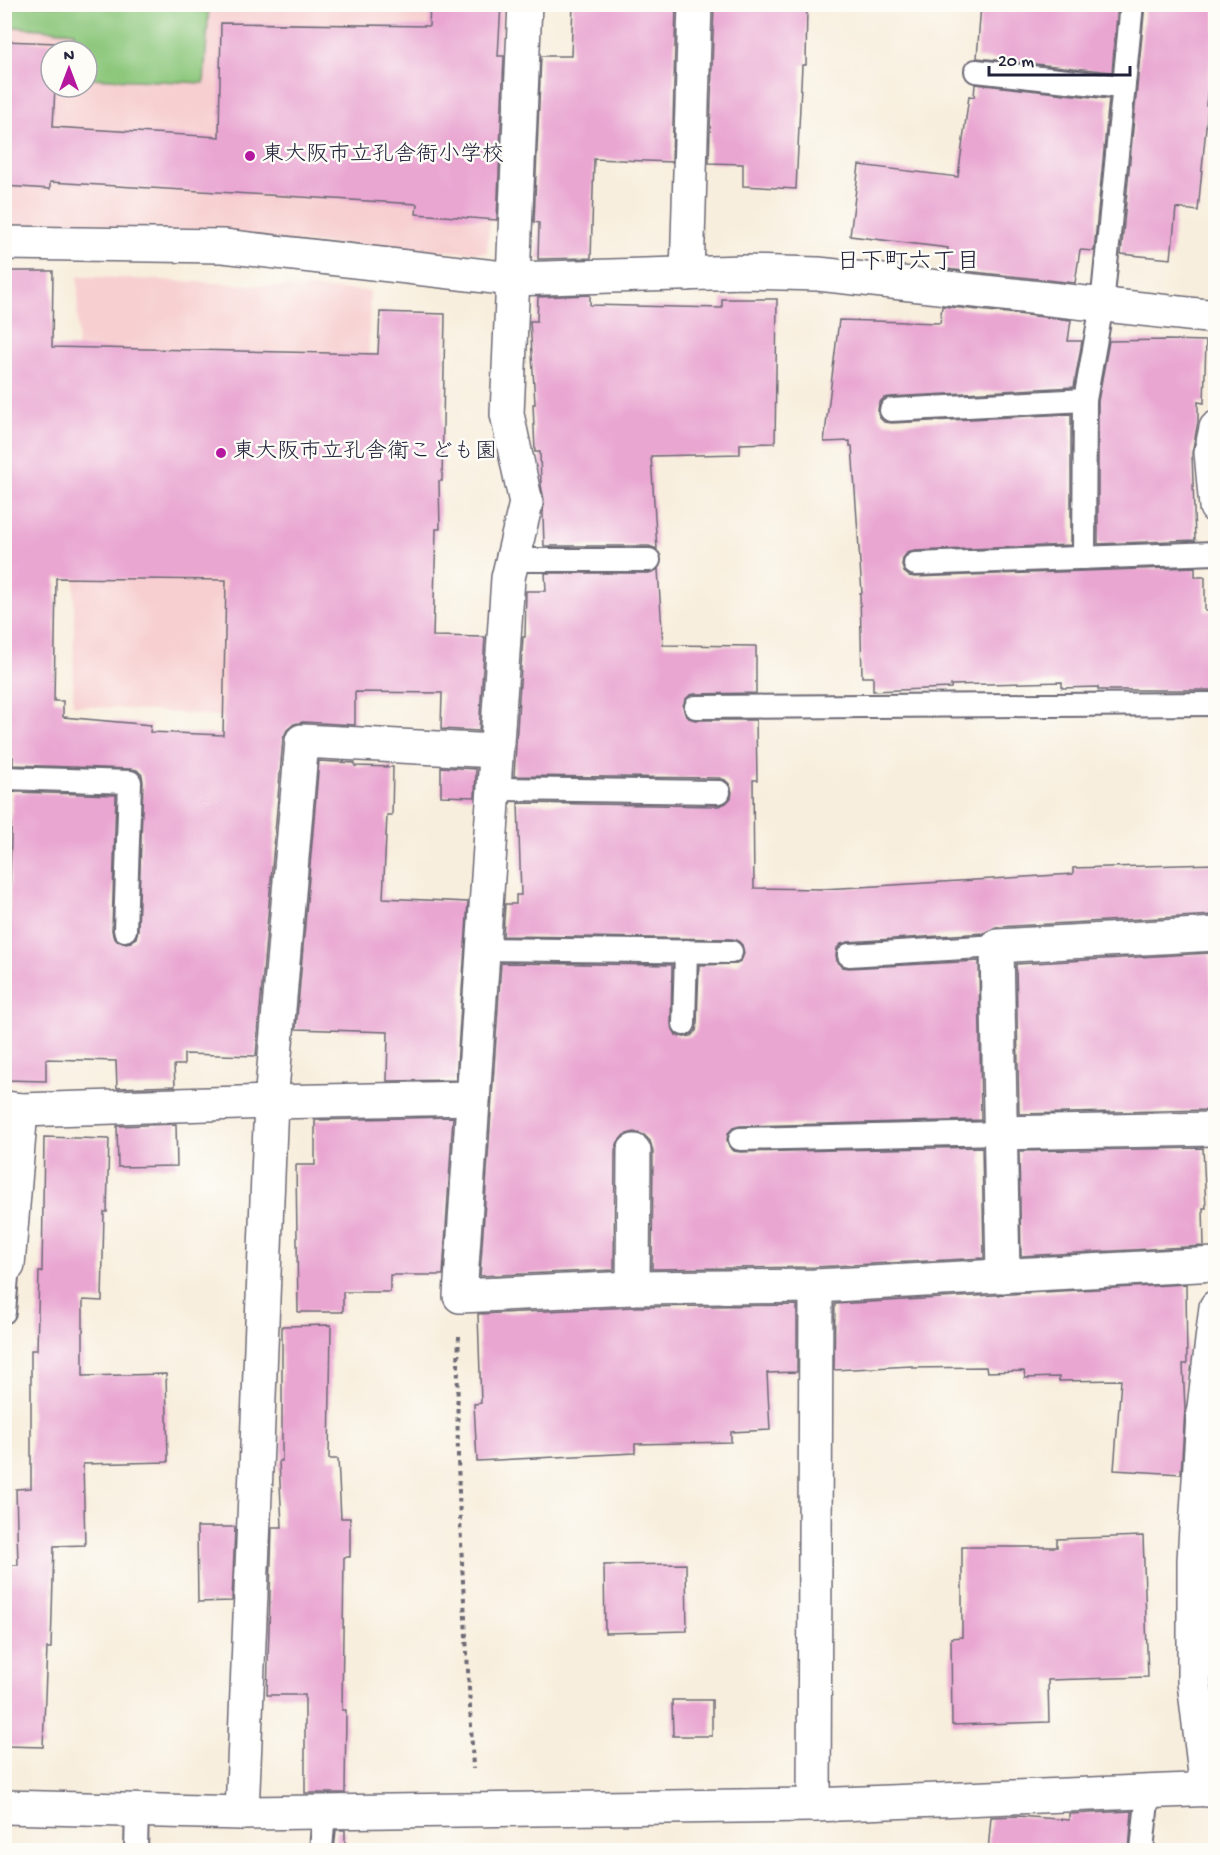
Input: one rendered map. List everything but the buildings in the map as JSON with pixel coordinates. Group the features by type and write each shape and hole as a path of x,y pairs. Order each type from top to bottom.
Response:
{"street":[{"path":"525,4 507,414 526,503 508,578 460,1296 633,1288 816,1286 1215,1264"},
{"path":"687,274 695,4"},
{"path":"4,243 223,246 512,279 687,274 818,274 1215,317"},
{"path":"1215,428 1211,452 1215,491"},
{"path":"242,1813 271,1102 302,741 496,751"},
{"path":"1004,1276 997,946 1215,934"},
{"path":"6,1265 13,1109 473,1098"},
{"path":"1001,1133 1215,1129"},
{"path":"633,1288 634,1151"},
{"path":"814,1806 816,1286"},
{"path":"4,1807 242,1813 814,1806 1211,1790 1194,1682 1194,1560 1203,1416 1215,1307"}],"lane":[{"path":"1084,558 1085,400 1102,305 1132,4"},
{"path":"976,71 1123,87"},
{"path":"891,410 1085,400"},
{"path":"915,564 1215,553"},
{"path":"513,560 649,560"},
{"path":"696,707 1215,704"},
{"path":"4,778 130,782 125,930"},
{"path":"494,789 719,792"},
{"path":"849,955 997,946"},
{"path":"483,949 731,952"},
{"path":"684,1024 686,951"},
{"path":"740,1139 1001,1133"},
{"path":"4,1312 6,1265"},
{"path":"1142,1851 1148,1792"},
{"path":"136,1851 137,1810"},
{"path":"321,1851 324,1812"}],"path":[{"path":"460,1296 457,1387 459,1478 474,1810"}],"shaded area":[{"name":"東大阪市立孔舎衙小学校","path":"4,5 509,5 487,253 5,226"},
{"name":"東大阪市立孔舎衛こども園","path":"78,276 370,291 363,615 269,720 73,705"}],"green space":[{"path":"4,5 209,5 204,83 99,79 99,39 74,39 74,32 5,26"}],"place":[{"name":"東大阪市立孔舎衙小学校","path":"250,156"},
{"name":"東大阪市立孔舎衛こども園","path":"221,453"}],"district":[{"name":"日下町六丁目","path":"908,263"}]}
